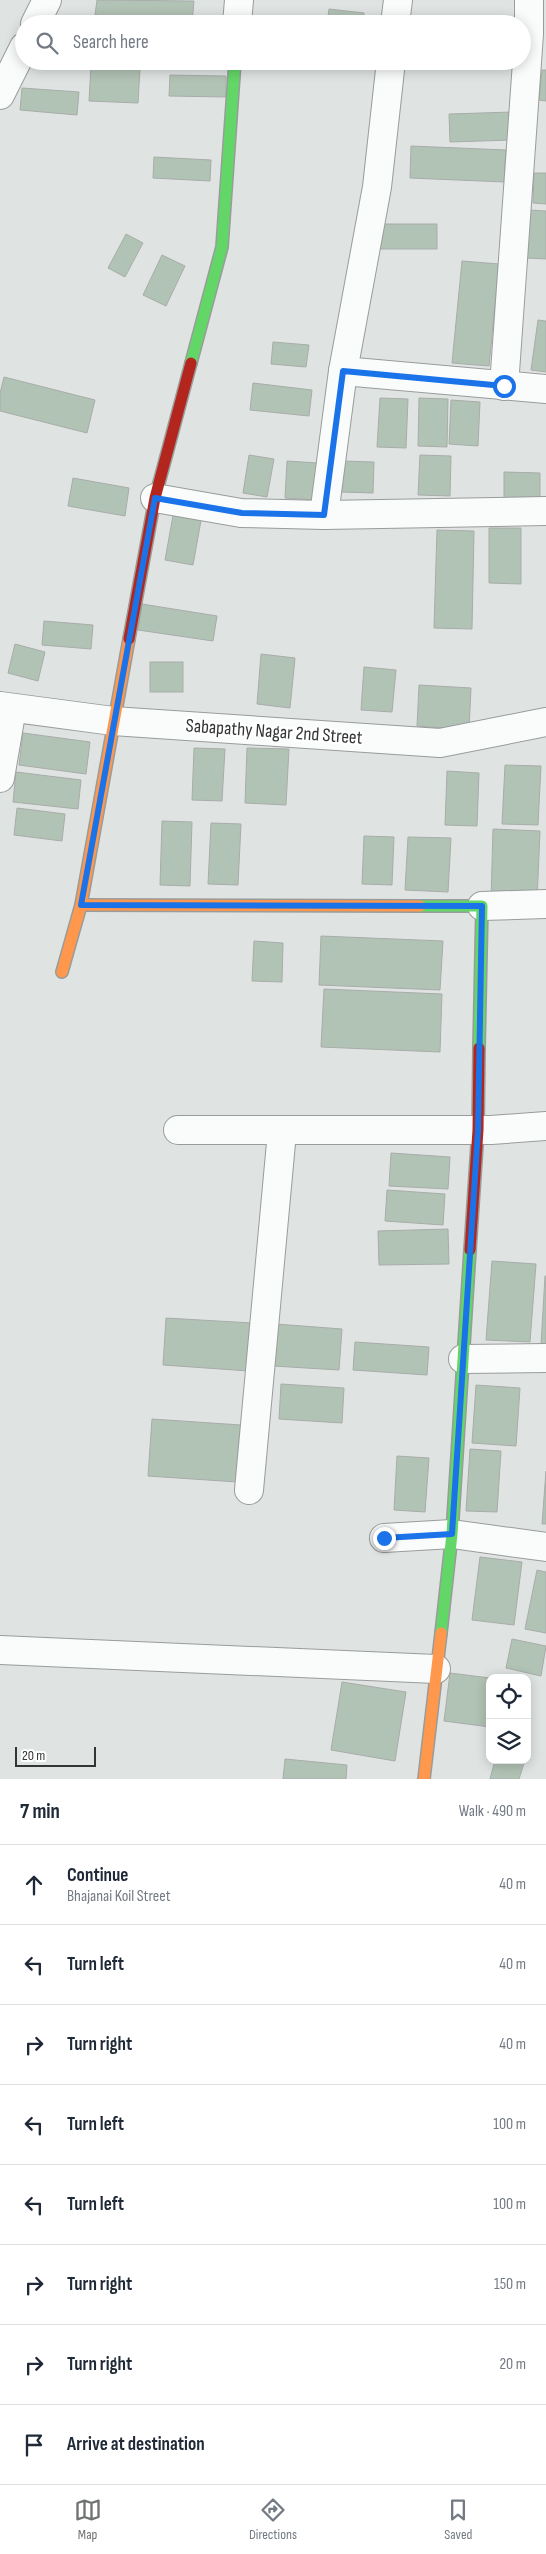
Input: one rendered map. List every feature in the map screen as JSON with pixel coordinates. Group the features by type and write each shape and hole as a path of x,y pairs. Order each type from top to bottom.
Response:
{"street":[{"path":"40,15 47,0"},
{"path":"238,15 239,0"},
{"path":"396,15 398,0"},
{"path":"529,0 529,15"},
{"path":"0,95 15,65"},
{"path":"62,972 81,905 155,498 222,247 234,70"},
{"path":"324,515 343,371 377,187 390,70"},
{"path":"504,386 527,70"},
{"path":"343,371 504,386 546,388"},
{"path":"155,498 242,513 324,515 546,511"},
{"path":"0,778 6,707"},
{"name":"Sabapathy Nagar 2nd Street","path":"6,707 113,722 440,743 546,722"},
{"path":"81,905 482,906 546,904"},
{"path":"424,1779 452,1534 478,1130 482,906"},
{"path":"178,1130 282,1132 478,1130 546,1126"},
{"path":"249,1490 282,1132"},
{"path":"463,1360 546,1358"},
{"path":"384,1538 452,1534 546,1547"},
{"path":"0,1650 436,1669"}],"building":[{"path":"97,0 194,1 193,15 95,15"},
{"path":"329,9 364,13 364,15 328,15"},
{"path":"91,70 140,70 138,103 89,101"},
{"path":"542,70 546,70 546,101 539,100"},
{"path":"170,75 226,76 226,97 169,96"},
{"path":"22,88 79,92 77,115 20,110"},
{"path":"512,112 513,140 450,142 449,114"},
{"path":"411,146 506,150 504,182 410,178"},
{"path":"154,157 211,160 210,181 153,178"},
{"path":"534,173 546,173 546,204 533,203"},
{"path":"529,210 546,211 546,259 527,258"},
{"path":"377,224 437,224 437,249 377,249"},
{"path":"126,234 143,243 125,277 108,268"},
{"path":"162,255 185,266 166,306 143,295"},
{"path":"462,261 499,264 489,366 452,363"},
{"path":"538,320 546,321 546,372 531,370"},
{"path":"273,342 309,345 306,367 271,364"},
{"path":"4,377 95,400 87,433 0,411 0,393"},
{"path":"253,383 312,390 309,416 250,410"},
{"path":"380,398 408,399 406,448 377,447"},
{"path":"419,398 448,399 447,447 418,446"},
{"path":"451,400 480,402 478,446 449,444"},
{"path":"249,455 274,459 267,497 243,493"},
{"path":"420,455 451,456 450,496 418,495"},
{"path":"287,461 318,463 316,500 285,498"},
{"path":"342,461 374,462 373,493 341,492"},
{"path":"504,472 540,473 540,501 504,501"},
{"path":"73,478 129,488 125,516 68,506"},
{"path":"174,510 202,515 193,565 165,560"},
{"path":"489,528 521,528 521,584 489,583"},
{"path":"437,530 474,531 472,629 434,628"},
{"path":"142,604 217,616 213,641 138,630"},
{"path":"44,621 93,625 91,649 42,645"},
{"path":"15,644 45,652 38,681 8,673"},
{"path":"261,654 295,658 290,708 257,704"},
{"path":"150,662 183,662 183,692 150,692"},
{"path":"364,667 396,670 392,712 361,710"},
{"path":"419,685 471,688 469,730 417,726"},
{"path":"23,733 90,742 86,774 19,765"},
{"path":"194,748 225,749 222,801 192,800"},
{"path":"247,748 289,749 286,805 245,803"},
{"path":"505,765 541,766 538,825 502,824"},
{"path":"447,771 479,773 477,826 445,825"},
{"path":"16,772 81,780 78,809 13,802"},
{"path":"17,808 65,814 62,841 14,835"},
{"path":"162,821 192,822 190,886 160,885"},
{"path":"211,823 241,824 238,885 208,884"},
{"path":"493,829 540,831 537,901 491,899"},
{"path":"364,836 394,837 392,885 362,884"},
{"path":"408,837 451,838 448,892 405,890"},
{"path":"321,936 443,941 440,990 319,985"},
{"path":"254,941 283,943 282,982 252,981"},
{"path":"324,989 442,994 440,1052 321,1047"},
{"path":"391,1153 450,1157 448,1189 389,1186"},
{"path":"387,1190 445,1194 443,1225 385,1221"},
{"path":"448,1229 449,1264 379,1265 378,1231"},
{"path":"492,1261 536,1264 530,1342 486,1340"},
{"path":"545,1276 546,1345 541,1345"},
{"path":"166,1318 252,1323 249,1371 163,1365"},
{"path":"276,1324 342,1329 339,1370 273,1366"},
{"path":"355,1342 429,1347 427,1375 353,1370"},
{"path":"281,1384 344,1388 342,1423 279,1419"},
{"path":"476,1385 520,1388 516,1446 472,1443"},
{"path":"152,1419 241,1425 237,1482 148,1476"},
{"path":"470,1449 501,1451 497,1512 466,1511"},
{"path":"397,1456 429,1458 425,1512 394,1510"},
{"path":"546,1471 546,1524 542,1524"},
{"path":"480,1557 522,1562 514,1625 472,1620"},
{"path":"537,1570 546,1572 546,1633 525,1629"},
{"path":"512,1639 546,1646 541,1676 506,1668"},
{"path":"450,1673 486,1678 486,1726 444,1721"},
{"path":"342,1682 406,1692 395,1761 331,1750"},
{"path":"285,1759 347,1765 346,1779 283,1779"},
{"path":"494,1764 524,1764 519,1779 490,1779"}],"traffic: fast":[{"path":"191,363 222,247 234,70"},
{"path":"420,906 482,906 479,1048"},
{"path":"441,1633 452,1534 470,1250"}],"traffic: slow":[{"path":"62,972 81,905 129,639"},
{"path":"81,905 420,906"},
{"path":"424,1779 441,1633"}],"traffic: jam":[{"path":"129,639 155,498 191,363"},
{"path":"470,1250 478,1130 479,1048"}],"route":[{"path":"384,1538 452,1534 478,1130 482,906 81,905 155,498 242,513 324,515 343,371 504,386"}]}
